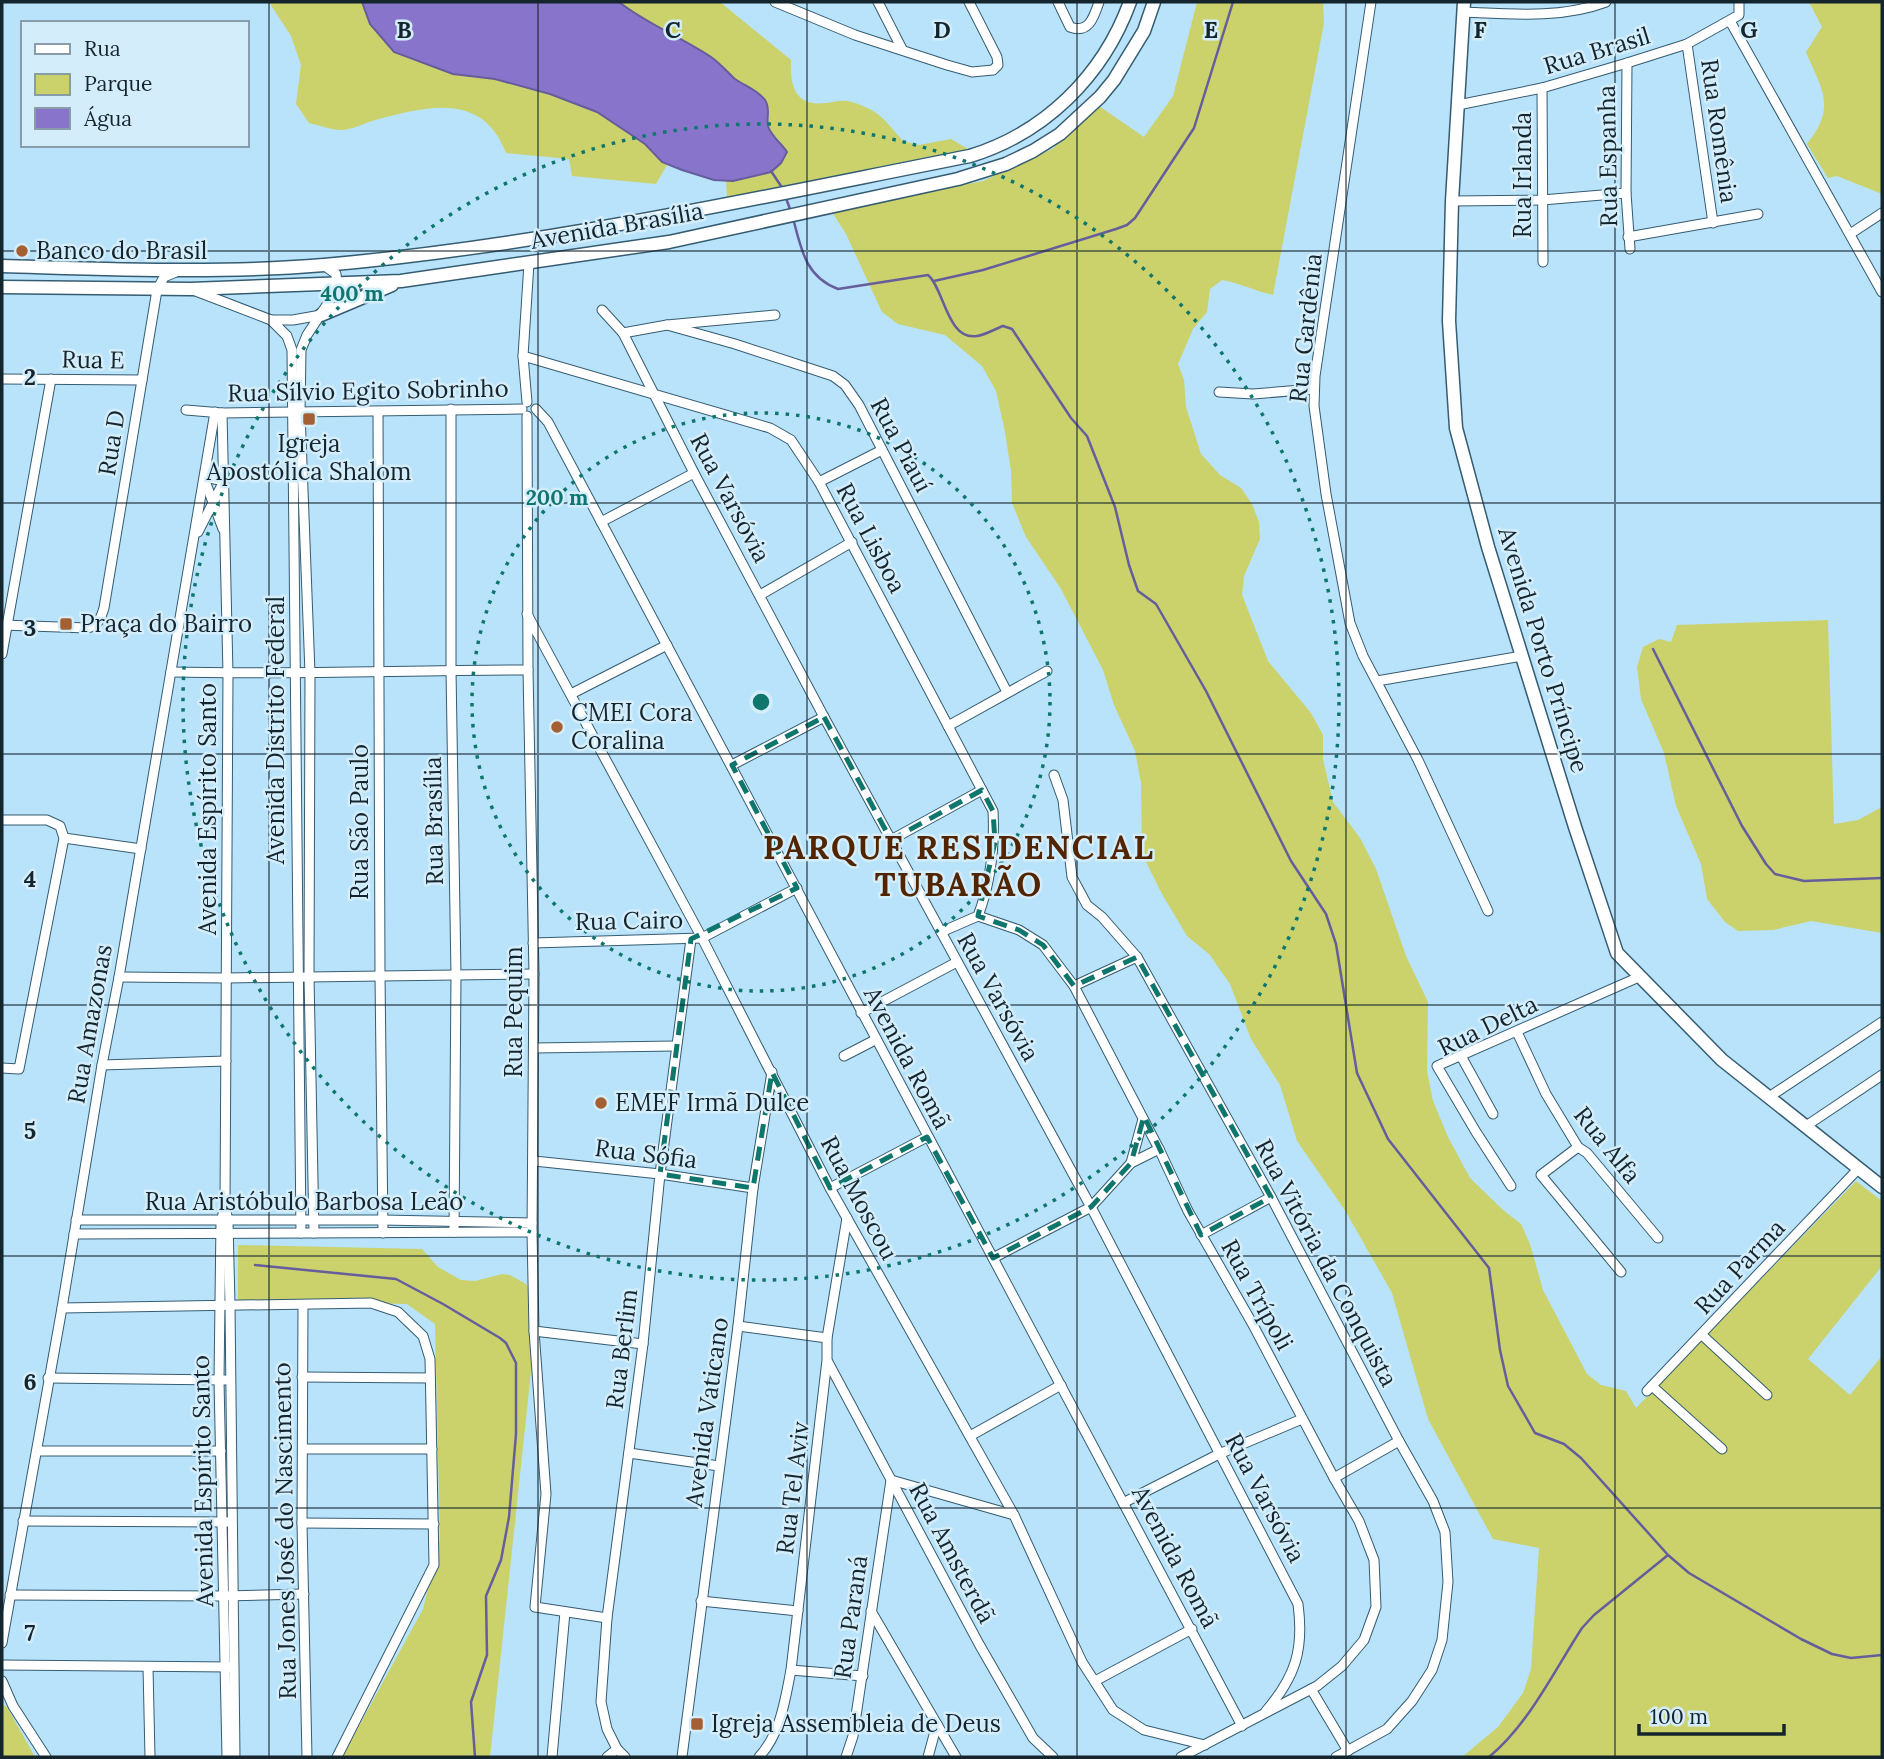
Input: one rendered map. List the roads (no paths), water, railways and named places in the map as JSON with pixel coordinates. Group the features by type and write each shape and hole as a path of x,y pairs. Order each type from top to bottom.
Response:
{"street":[{"path":"775,2 855,34 961,69 980,72 997,67 997,57 969,2"},
{"path":"878,2 902,50"},
{"path":"1058,2 1068,23 1074,29 1084,28 1092,20 1099,2"},
{"name":"Avenida Brasília","path":"2,266 181,271 323,265 570,233 970,156 1022,135 1049,117 1091,73 1111,44 1130,2"},
{"name":"Avenida Brasília","path":"2,287 157,290 401,281 669,242 982,172 1033,151 1060,134 1100,97 1114,80 1144,31 1154,2"},
{"name":"Rua Gardênia","path":"1371,2 1314,389 1314,405 1340,580 1350,623 1363,656 1377,681"},
{"path":"1463,7 1515,14 1564,12 1606,2"},
{"path":"1739,2 1735,18 1882,292"},
{"name":"Avenida Porto Príncipe","path":"1463,7 1452,201 1450,360 1456,428 1488,547 1617,953 1722,1060 1882,1186"},
{"name":"Rua Brasil","path":"1458,105 1542,88 1627,63 1687,44 1735,18"},
{"name":"Rua Romênia","path":"1687,44 1713,223"},
{"name":"Rua Espanha","path":"1627,63 1626,193 1630,249"},
{"name":"Rua Irlanda","path":"1542,88 1543,262"},
{"path":"1452,201 1542,200 1626,193"},
{"path":"1850,234 1882,213"},
{"path":"1628,237 1758,214"},
{"name":"Rua Pequim","path":"529,263 523,356 534,974 532,1228 534,1331 546,1494 535,1608 565,1612"},
{"path":"323,265 336,274 337,285"},
{"path":"157,290 164,278 181,271"},
{"path":"191,289 271,320 293,320 321,315 401,281"},
{"name":"Avenida Distrito Federal","path":"300,1233 295,673 296,412 301,350 337,285"},
{"name":"Rua D","path":"4,625 87,628 97,623 104,608 157,290"},
{"name":"Rua Varsóvia","path":"602,310 624,333 694,472 1091,1208 1298,1604 1301,1640 1298,1657 1286,1685 1266,1711"},
{"path":"624,333 667,325 775,314"},
{"name":"Avenida Distrito Federal","path":"271,320 287,336 292,351 310,673 309,976 314,1233"},
{"name":"Rua Piauí","path":"667,325 735,344 841,380 859,405 1007,692"},
{"name":"Rua Lisboa","path":"523,356 778,432 798,448 852,542 993,811 995,842 992,870 978,916"},
{"name":"Rua E","path":"2,379 142,380"},
{"path":"2,654 4,625 51,379"},
{"path":"1219,392 1253,394 1314,389"},
{"name":"Rua Brasília","path":"451,409 451,670 456,975 454,1232"},
{"name":"Rua Sílvio Egito Sobrinho","path":"186,410 219,413 525,409"},
{"name":"Avenida Romã","path":"525,409 533,415 536,410 548,422 1242,1726"},
{"name":"Rua São Paulo","path":"378,411 383,1233"},
{"name":"Rua Amazonas","path":"2,1643 193,540 219,413"},
{"name":"Avenida Espírito Santo","path":"219,413 226,537 228,674 225,1222 219,1306 224,1380 227,1522 227,1757"},
{"path":"819,482 882,450"},
{"path":"601,523 694,472"},
{"path":"193,540 213,502 224,481 214,478 205,481 213,502 226,537"},
{"path":"760,595 852,542"},
{"name":"Rua Moscou","path":"527,614 702,938 846,1218 1014,1514 1082,1662 1113,1710 1144,1730 1205,1745"},
{"path":"571,694 667,645"},
{"path":"1488,911 1418,760 1377,681 1522,656"},
{"path":"172,672 228,674 528,670"},
{"path":"948,726 1047,671"},
{"path":"732,765 824,717"},
{"name":"Rua Vitória da Conquista","path":"1054,775 1063,800 1072,877 1087,905 1102,917 1137,957 1270,1197 1433,1501 1445,1532 1448,1582 1442,1640 1432,1670 1412,1701 1387,1728 1336,1757"},
{"path":"891,840 982,790"},
{"path":"2,820 52,821 60,826 64,838 19,1069 2,1068"},
{"path":"64,838 141,849"},
{"name":"Rua Cairo","path":"533,943 702,938 797,888"},
{"path":"941,932 978,916"},
{"name":"Rua Trípoli","path":"978,916 1019,930 1043,945 1074,986 1201,1234 1252,1322 1359,1521 1374,1560 1376,1607 1364,1640 1342,1666 1311,1689 1242,1726"},
{"name":"Rua Berlim","path":"625,1757 617,1749 607,1729 601,1702 607,1618 691,939"},
{"path":"1074,986 1137,957"},
{"path":"861,1013 957,962"},
{"path":"119,976 227,978 534,974"},
{"name":"Rua Delta","path":"1511,1186 1437,1066 1639,977"},
{"path":"1769,1097 1882,1022"},
{"name":"Rua Alfa","path":"1517,1032 1546,1094 1578,1147 1587,1153 1658,1238"},
{"path":"844,1056 875,1040"},
{"path":"534,1048 676,1046"},
{"path":"1461,1056 1493,1114"},
{"path":"102,1065 226,1061"},
{"name":"Avenida Vaticano","path":"682,1757 738,1326 753,1188 772,1072"},
{"path":"1806,1126 1882,1075"},
{"path":"1132,1163 1143,1119"},
{"path":"830,1188 927,1137"},
{"path":"1578,1147 1541,1175 1621,1272"},
{"path":"993,1258 1091,1208 1132,1163 1159,1149"},
{"name":"Rua Sófia","path":"534,1161 660,1174 753,1188"},
{"name":"Rua Parma","path":"1721,1449 1650,1389 1859,1168"},
{"path":"1201,1234 1270,1197"},
{"name":"Rua Tel Aviv","path":"760,1757 782,1716 791,1670 827,1360 827,1338 846,1218"},
{"name":"Rua Aristóbulo Barbosa Leão","path":"76,1220 382,1220 532,1228"},
{"path":"74,1234 383,1233 532,1228"},
{"name":"Avenida Espírito Santo","path":"224,1234 230,1305 221,1451 227,1522"},
{"path":"62,1308 371,1303 398,1312 423,1336 430,1359 434,1565 337,1757"},
{"name":"Rua Jones José do Nascimento","path":"303,1305 302,1522 307,1757"},
{"path":"738,1326 827,1338"},
{"path":"534,1331 643,1344"},
{"path":"1703,1335 1768,1395"},
{"name":"Rua Amsterdã","path":"827,1360 979,1644 1033,1738 1053,1757"},
{"path":"302,1377 430,1378"},
{"path":"48,1378 224,1380"},
{"path":"970,1436 1061,1385"},
{"path":"1123,1503 1219,1454 1302,1419"},
{"path":"1334,1478 1399,1441"},
{"path":"303,1448 432,1449"},
{"path":"37,1451 221,1451"},
{"path":"629,1453 719,1466"},
{"path":"891,1480 1014,1514"},
{"name":"Rua Paraná","path":"846,1757 853,1736 863,1676 870,1609 891,1480"},
{"path":"23,1521 227,1522"},
{"path":"302,1522 434,1524"},
{"path":"10,1595 304,1594"},
{"path":"701,1601 798,1611"},
{"path":"870,1609 957,1757"},
{"path":"551,1757 565,1612 607,1618"},
{"path":"1095,1681 1192,1629"},
{"path":"2,1665 229,1667"},
{"path":"148,1667 150,1757"},
{"name":"Avenida Espírito Santo","path":"229,1667 235,1757"},
{"path":"791,1670 863,1676"},
{"path":"2,1681 13,1706 46,1757"},
{"path":"1311,1689 1348,1751"},
{"path":"928,1757 937,1724"},
{"path":"1181,1757 1242,1726"},
{"path":"607,1757 617,1749"}],"water":[{"path":"362,2 619,2 711,57 735,79 759,93 767,103 769,129 787,152 781,163 771,172 733,181 714,180 682,170 662,162 645,144 597,112 550,94 495,79 453,74 394,52 370,24"}],"waterway":[{"path":"934,281 983,270 1116,229 1135,218 1194,128 1233,2"},
{"path":"771,171 783,189"},
{"path":"786,198 791,212"},
{"path":"793,218 806,260 811,269 827,284 838,289 928,275 959,330 967,335 977,336 1003,326 1012,329 1071,418 1087,436 1115,507 1138,591 1156,604 1206,691 1291,861 1326,914 1336,944 1357,1073 1388,1139 1489,1268 1500,1350 1508,1386 1535,1433 1564,1444 1581,1458 1668,1555 1689,1573 1801,1639 1832,1654 1851,1658 1882,1655"},
{"path":"1653,649 1742,826 1775,874 1804,881 1882,878"},
{"path":"255,1265 396,1279 500,1338 506,1343 516,1363 516,1434 509,1517 501,1560 486,1596 487,1655 471,1702 475,1757"},
{"path":"1489,1757 1529,1713 1582,1628 1594,1615 1668,1555"}],"place":[{"name":"Banco do Brasil","path":"22,251"},
{"name":"Igreja Apostólica Shalom","path":"309,419"},
{"name":"Praça do Bairro","path":"66,624"},
{"name":"CMEI Cora Coralina","path":"557,727"},
{"name":"EMEF Irmã Dulce","path":"601,1103"},
{"name":"Igreja Assembleia de Deus","path":"697,1724"}],"district":[{"name":"PARQUE RESIDENCIAL TUBARÃO","path":"959,866"}]}
